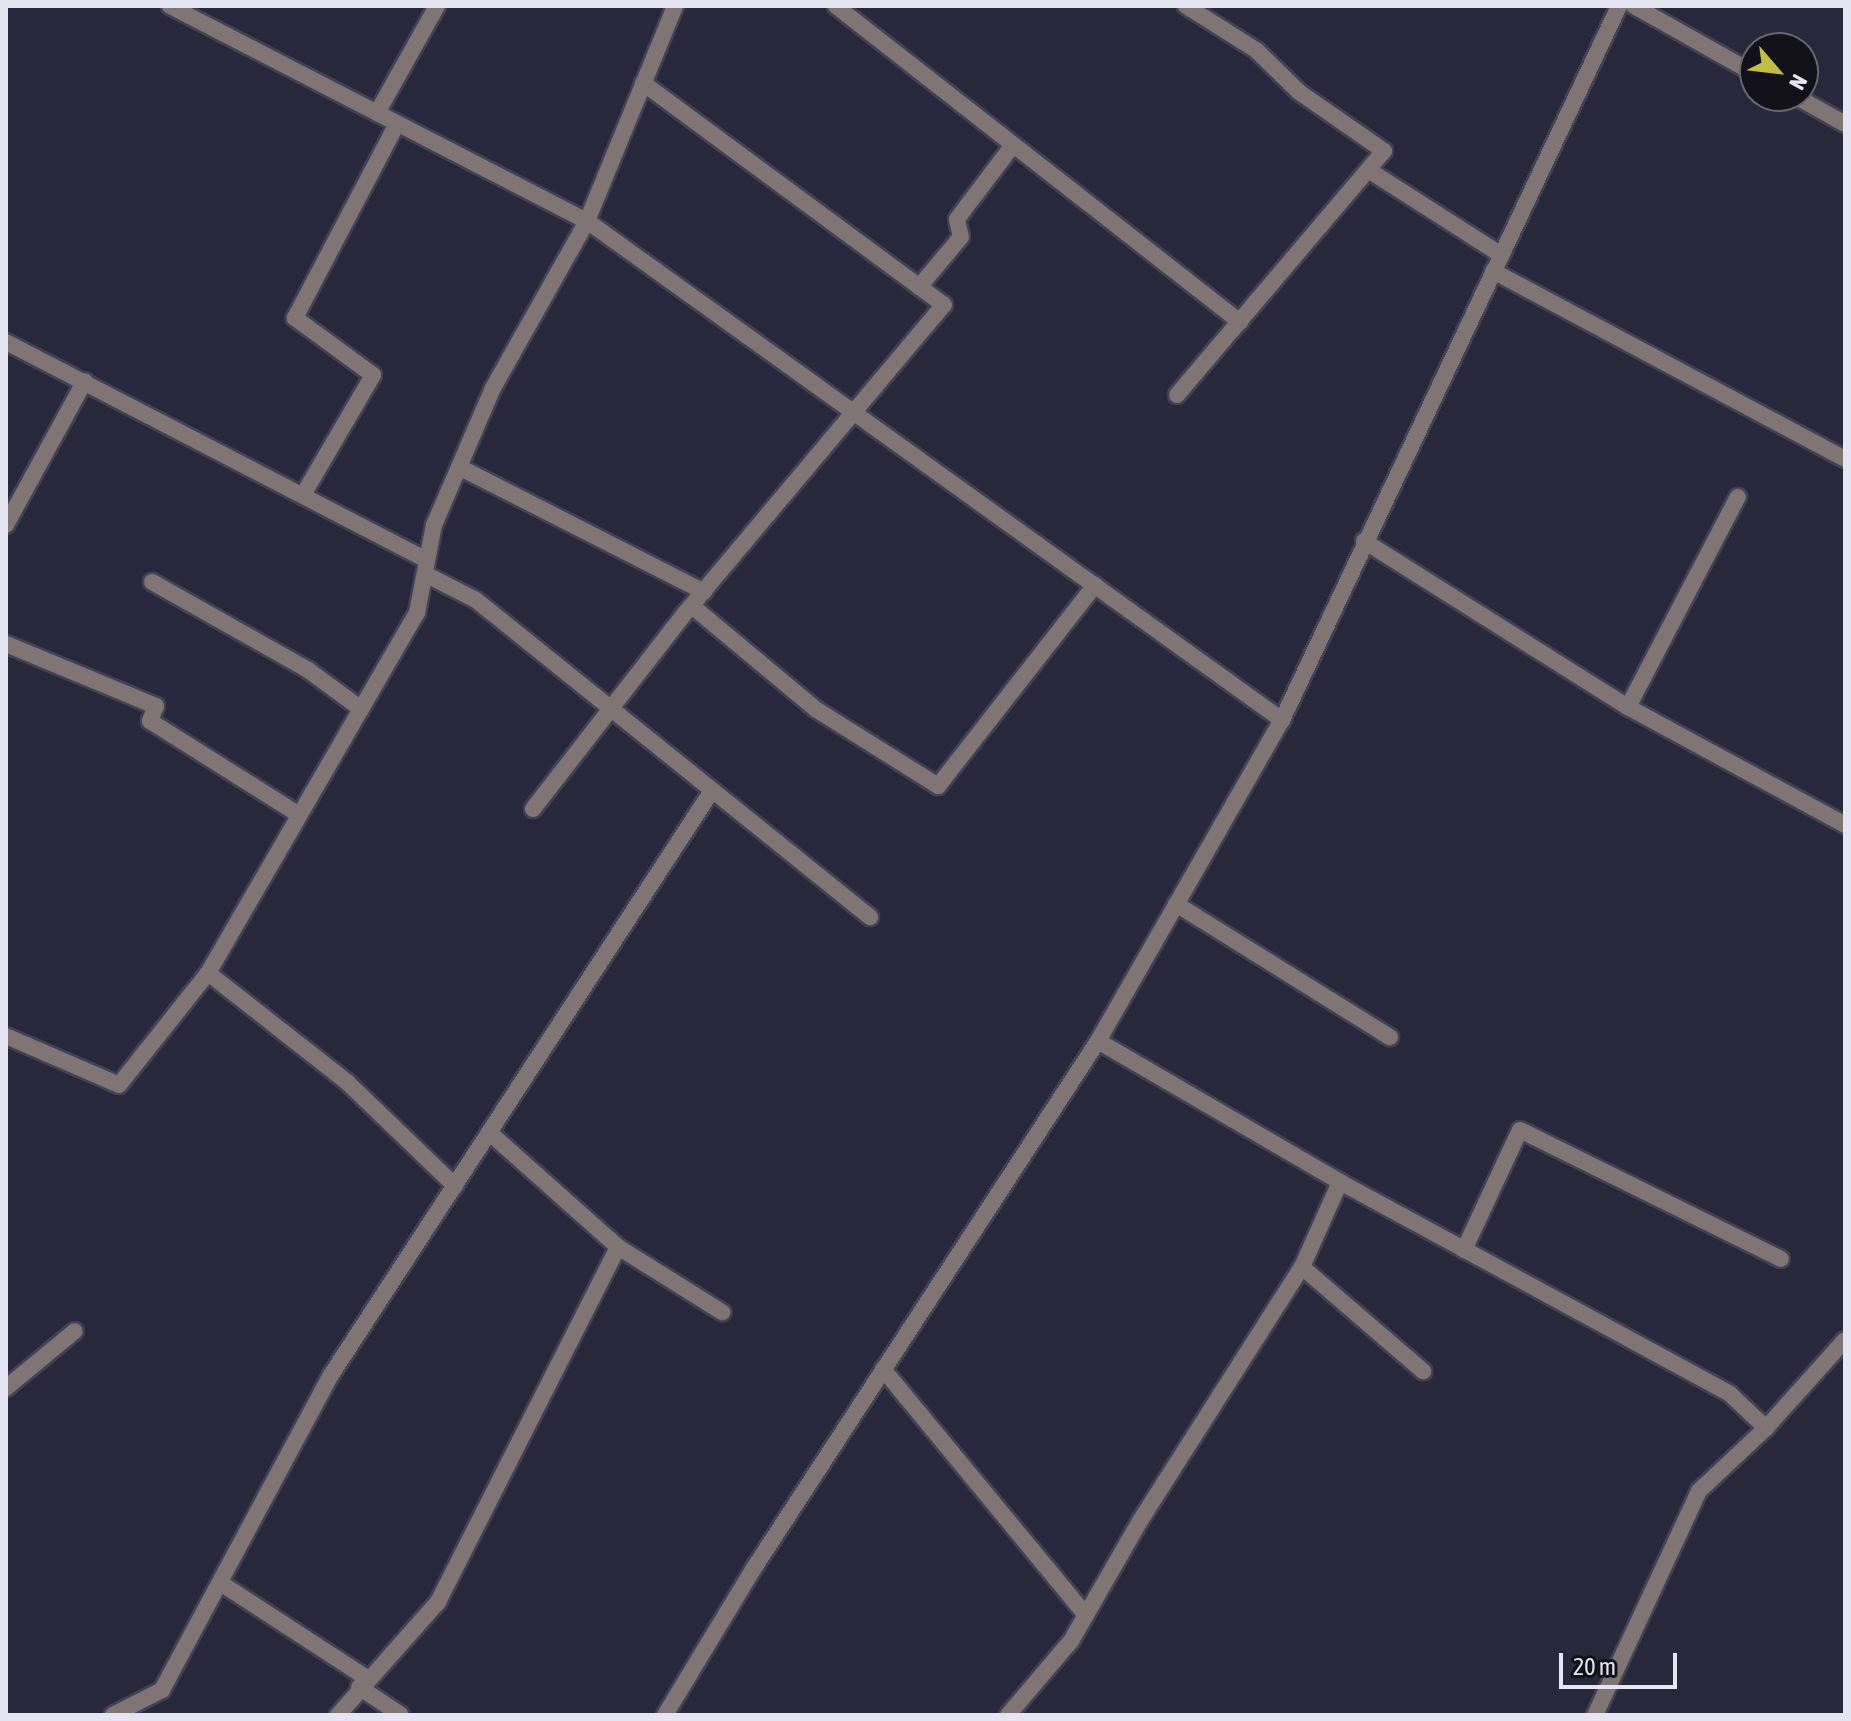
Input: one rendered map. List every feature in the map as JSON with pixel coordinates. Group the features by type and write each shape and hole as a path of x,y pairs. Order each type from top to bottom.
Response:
{"street":[{"path":"170,6 587,221 1282,720"},
{"path":"377,113 437,6"},
{"path":"6,1036 119,1085 208,973 417,613 434,525 493,388 587,221 675,6"},
{"path":"836,6 1240,322"},
{"path":"1177,395 1384,151 1299,92 1256,50 1186,6"},
{"path":"665,1715 883,1369 1098,1041 1282,720 1619,6"},
{"path":"1634,6 1739,65"},
{"path":"533,809 692,606 944,305 643,83"},
{"path":"1819,109 1845,124"},
{"path":"303,495 373,375 295,318 397,124"},
{"path":"919,287 961,237 957,219 1013,145"},
{"path":"1370,171 1500,254"},
{"path":"1493,271 1845,459"},
{"path":"6,342 303,495 476,600 870,917"},
{"path":"6,525 85,381"},
{"path":"459,467 704,592"},
{"path":"1628,707 1738,497"},
{"path":"1364,541 1628,707 1845,825"},
{"path":"152,582 308,670 361,709"},
{"path":"692,606 817,710 938,786 1095,585"},
{"path":"6,644 156,706 150,721 299,815"},
{"path":"113,1715 162,1690 222,1584 260,1500 331,1375 711,792"},
{"path":"1176,904 1390,1037"},
{"path":"208,973 347,1082 455,1186"},
{"path":"1098,1041 1340,1182 1730,1394 1766,1428"},
{"path":"1464,1250 1520,1130 1781,1259"},
{"path":"490,1133 618,1247 722,1312"},
{"path":"1008,1715 1086,1615 1302,1267 1340,1182"},
{"path":"338,1715 363,1683 438,1602 618,1247"},
{"path":"1302,1267 1423,1371"},
{"path":"6,1388 75,1331"},
{"path":"1595,1715 1699,1491 1766,1428 1845,1340"},
{"path":"883,1369 1086,1615"},
{"path":"222,1584 363,1683 401,1715"}]}
